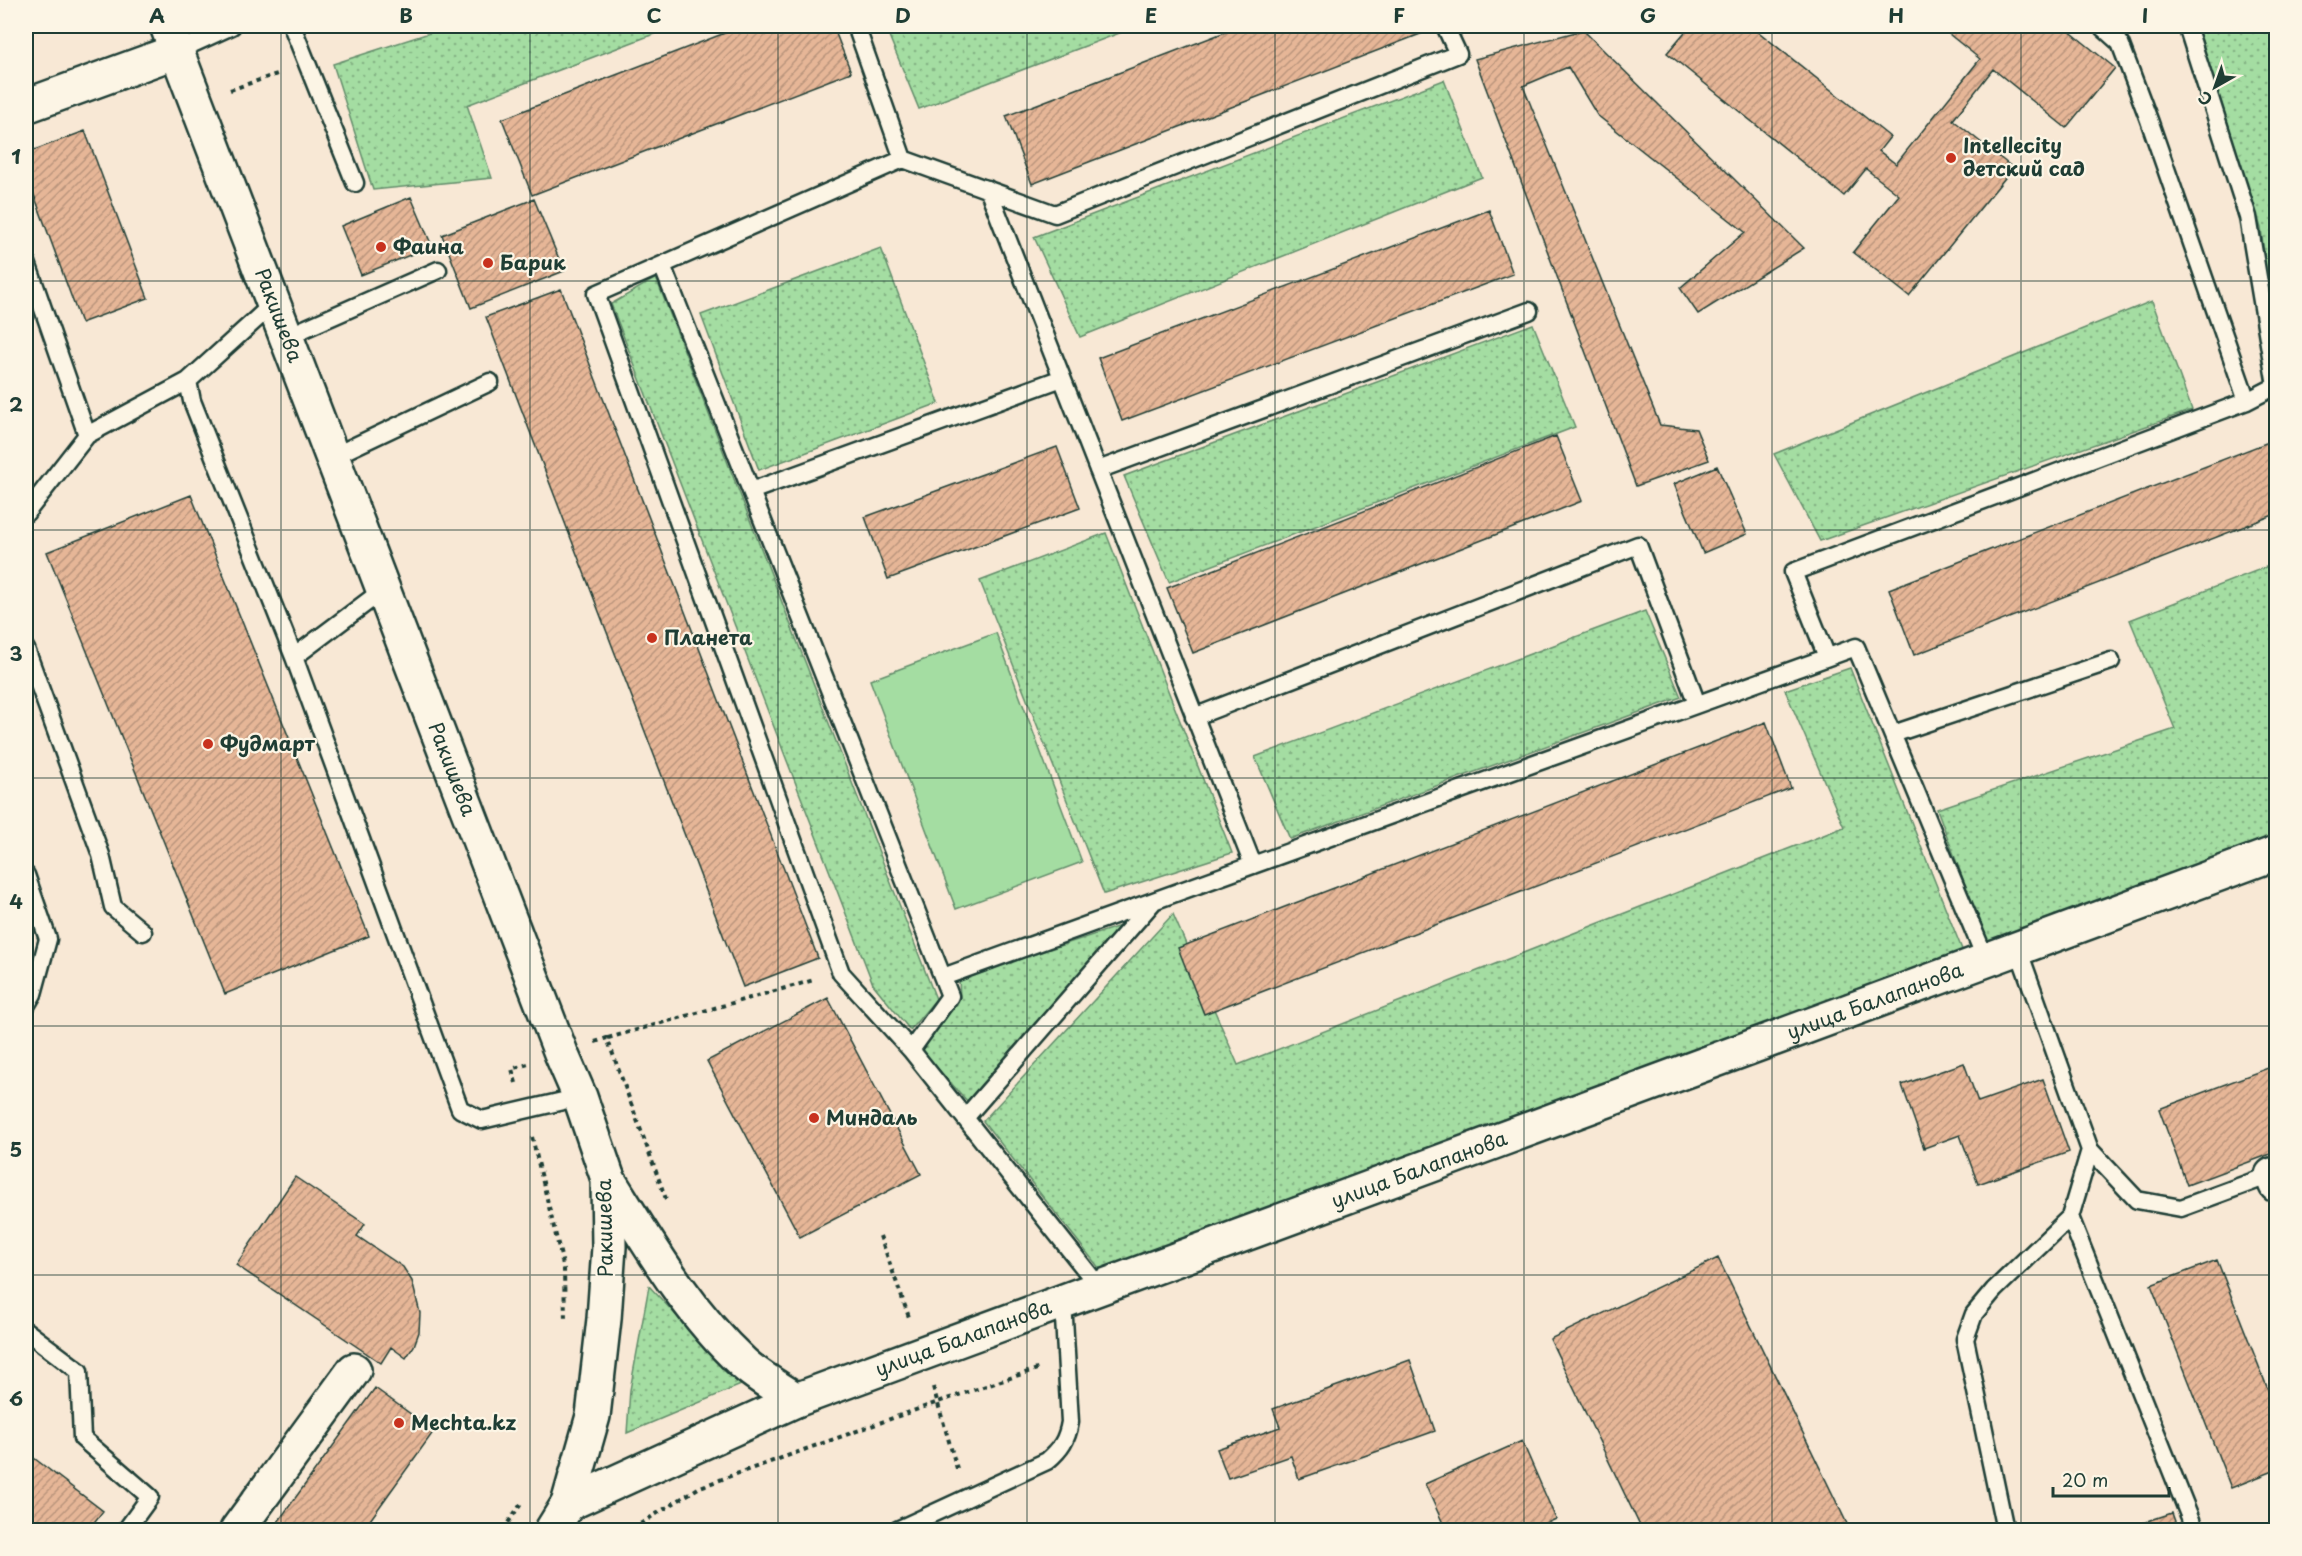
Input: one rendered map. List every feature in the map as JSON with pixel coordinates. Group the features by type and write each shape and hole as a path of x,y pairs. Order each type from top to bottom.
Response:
{"street":[{"name":"Ракишева","path":"172,38 561,1053 580,1097 608,1179 609,1247 604,1319 593,1416 560,1517"},
{"path":"26,106 172,38"},
{"name":"улица Балапанова","path":"560,1517 796,1400 2277,853"},
{"path":"608,1179 661,1263 698,1314 744,1364 796,1400"},
{"path":"237,1530 354,1370"}],"lane":[{"path":"172,38 232,26"},
{"path":"291,26 355,183"},
{"path":"856,26 903,159"},
{"path":"1100,1288 911,1050 841,973 596,294 903,159 1055,214 1458,54 1445,26"},
{"path":"2101,26 2120,43 2247,401"},
{"path":"1827,657 1793,572 2247,401 2276,386 2248,217 2187,26"},
{"path":"988,189 1253,865"},
{"path":"26,260 87,435"},
{"path":"662,265 950,996 911,1050"},
{"path":"288,336 438,270"},
{"path":"26,513 87,435 188,381 274,303"},
{"path":"1098,470 1529,311"},
{"path":"751,491 1062,378"},
{"path":"188,381 192,401 294,657 460,1109 482,1120 580,1097"},
{"path":"334,456 490,382"},
{"path":"1194,717 1638,545 1697,705"},
{"path":"294,657 383,590"},
{"path":"943,977 1856,647 1986,960"},
{"path":"26,649 101,855 113,907 143,933"},
{"path":"1893,734 2111,661"},
{"path":"26,875 48,939 33,994 26,1006"},
{"path":"965,1118 1154,901"},
{"path":"2018,949 2090,1150 2137,1200 2181,1208 2275,1178"},
{"path":"2005,1530 1965,1339 1974,1314 1994,1290 2070,1217 2090,1150"},
{"path":"2070,1217 2195,1530"},
{"path":"897,1530 1047,1461 1062,1448 1070,1422 1063,1301"},
{"path":"26,1332 79,1371 82,1438 150,1497 126,1530"}],"path":[{"path":"197,102 307,65"},
{"path":"607,1038 841,973"},
{"path":"634,1530 700,1487 1066,1359"}],"green space":[{"path":"451,26 675,26 467,105 492,178 373,190 333,64"},
{"path":"885,26 1138,26 919,109"},
{"path":"2197,26 2276,26 2276,356 2261,228"},
{"path":"1444,80 1482,177 1080,337 1034,237"},
{"path":"881,248 939,403 759,470 701,315"},
{"path":"656,278 936,999 910,1030 873,984 611,304"},
{"path":"2152,301 2192,410 1820,541 1774,454"},
{"path":"1533,324 1575,427 1169,582 1124,476"},
{"path":"1106,533 1232,853 1104,894 980,581"},
{"path":"2276,563 2276,842 1987,944 1937,809 2175,729 2130,620"},
{"path":"1645,611 1681,697 1290,839 1255,757"},
{"path":"996,633 1082,862 956,909 870,680"},
{"path":"1850,668 1965,957 1103,1273 983,1121 1173,914 1238,1065 1844,827 1785,690"},
{"path":"1120,926 969,1103 920,1049 960,998 959,979"},
{"path":"649,1286 741,1385 627,1433 630,1390"}],"building":[{"path":"743,26 833,26 851,72 532,195 502,119"},
{"path":"1241,26 1420,26 1423,33 1032,184 1006,116"},
{"name":"Intellecity детский сад","path":"1690,26 1751,26 1890,137 1879,151 1896,164 1980,59 1939,26 2063,26 2115,68 2066,128 1993,69 1953,120 2013,168 1909,296 1853,252 1899,195 1866,169 1844,196 1667,53"},
{"path":"1583,30 1804,248 1698,314 1680,288 1745,232 1597,115 1568,67 1523,86 1660,425 1696,429 1709,460 1636,486 1475,59"},
{"path":"85,131 148,298 81,323 26,173 26,153"},
{"path":"411,197 432,246 361,275 341,226"},
{"path":"534,199 564,271 471,308 442,235"},
{"path":"1489,210 1513,274 1122,421 1098,358"},
{"name":"Планета","path":"561,289 818,958 743,987 486,317"},
{"path":"1556,436 1582,501 1193,653 1167,588"},
{"path":"2276,439 2276,514 1914,655 1889,589"},
{"path":"1057,447 1080,508 888,579 865,517"},
{"path":"1717,466 1747,534 1703,553 1674,484"},
{"name":"Фудмарт","path":"191,495 369,936 225,994 47,552"},
{"path":"1766,722 1791,788 1204,1014 1178,948"},
{"name":"Миндаль","path":"828,998 921,1174 800,1237 707,1061"},
{"path":"1964,1063 1978,1102 2043,1079 2069,1152 1978,1184 1960,1135 1924,1148 1902,1085"},
{"path":"2276,1065 2276,1152 2187,1185 2159,1109"},
{"path":"295,1177 365,1224 357,1236 403,1267 412,1281 420,1313 419,1332 406,1358 391,1347 381,1363 236,1265"},
{"path":"1718,1258 1850,1530 1642,1530 1550,1339"},
{"path":"2217,1260 2276,1410 2276,1470 2231,1488 2151,1285"},
{"path":"1410,1360 1435,1431 1299,1479 1291,1456 1228,1478 1217,1449 1280,1427 1273,1409"},
{"path":"375,1388 434,1431 363,1530 272,1530"},
{"path":"1522,1441 1556,1519 1531,1530 1446,1530 1425,1484"},
{"path":"26,1452 103,1511 88,1530 26,1530"},
{"path":"2172,1513 2178,1530 2121,1530"}],"place":[{"name":"Intellecity детский сад","path":"1951,158"},
{"name":"Фаина","path":"381,247"},
{"name":"Барик","path":"488,263"},
{"name":"Планета","path":"652,638"},
{"name":"Фудмарт","path":"208,744"},
{"name":"Миндаль","path":"814,1118"},
{"name":"Mechta.kz","path":"399,1423"}]}
